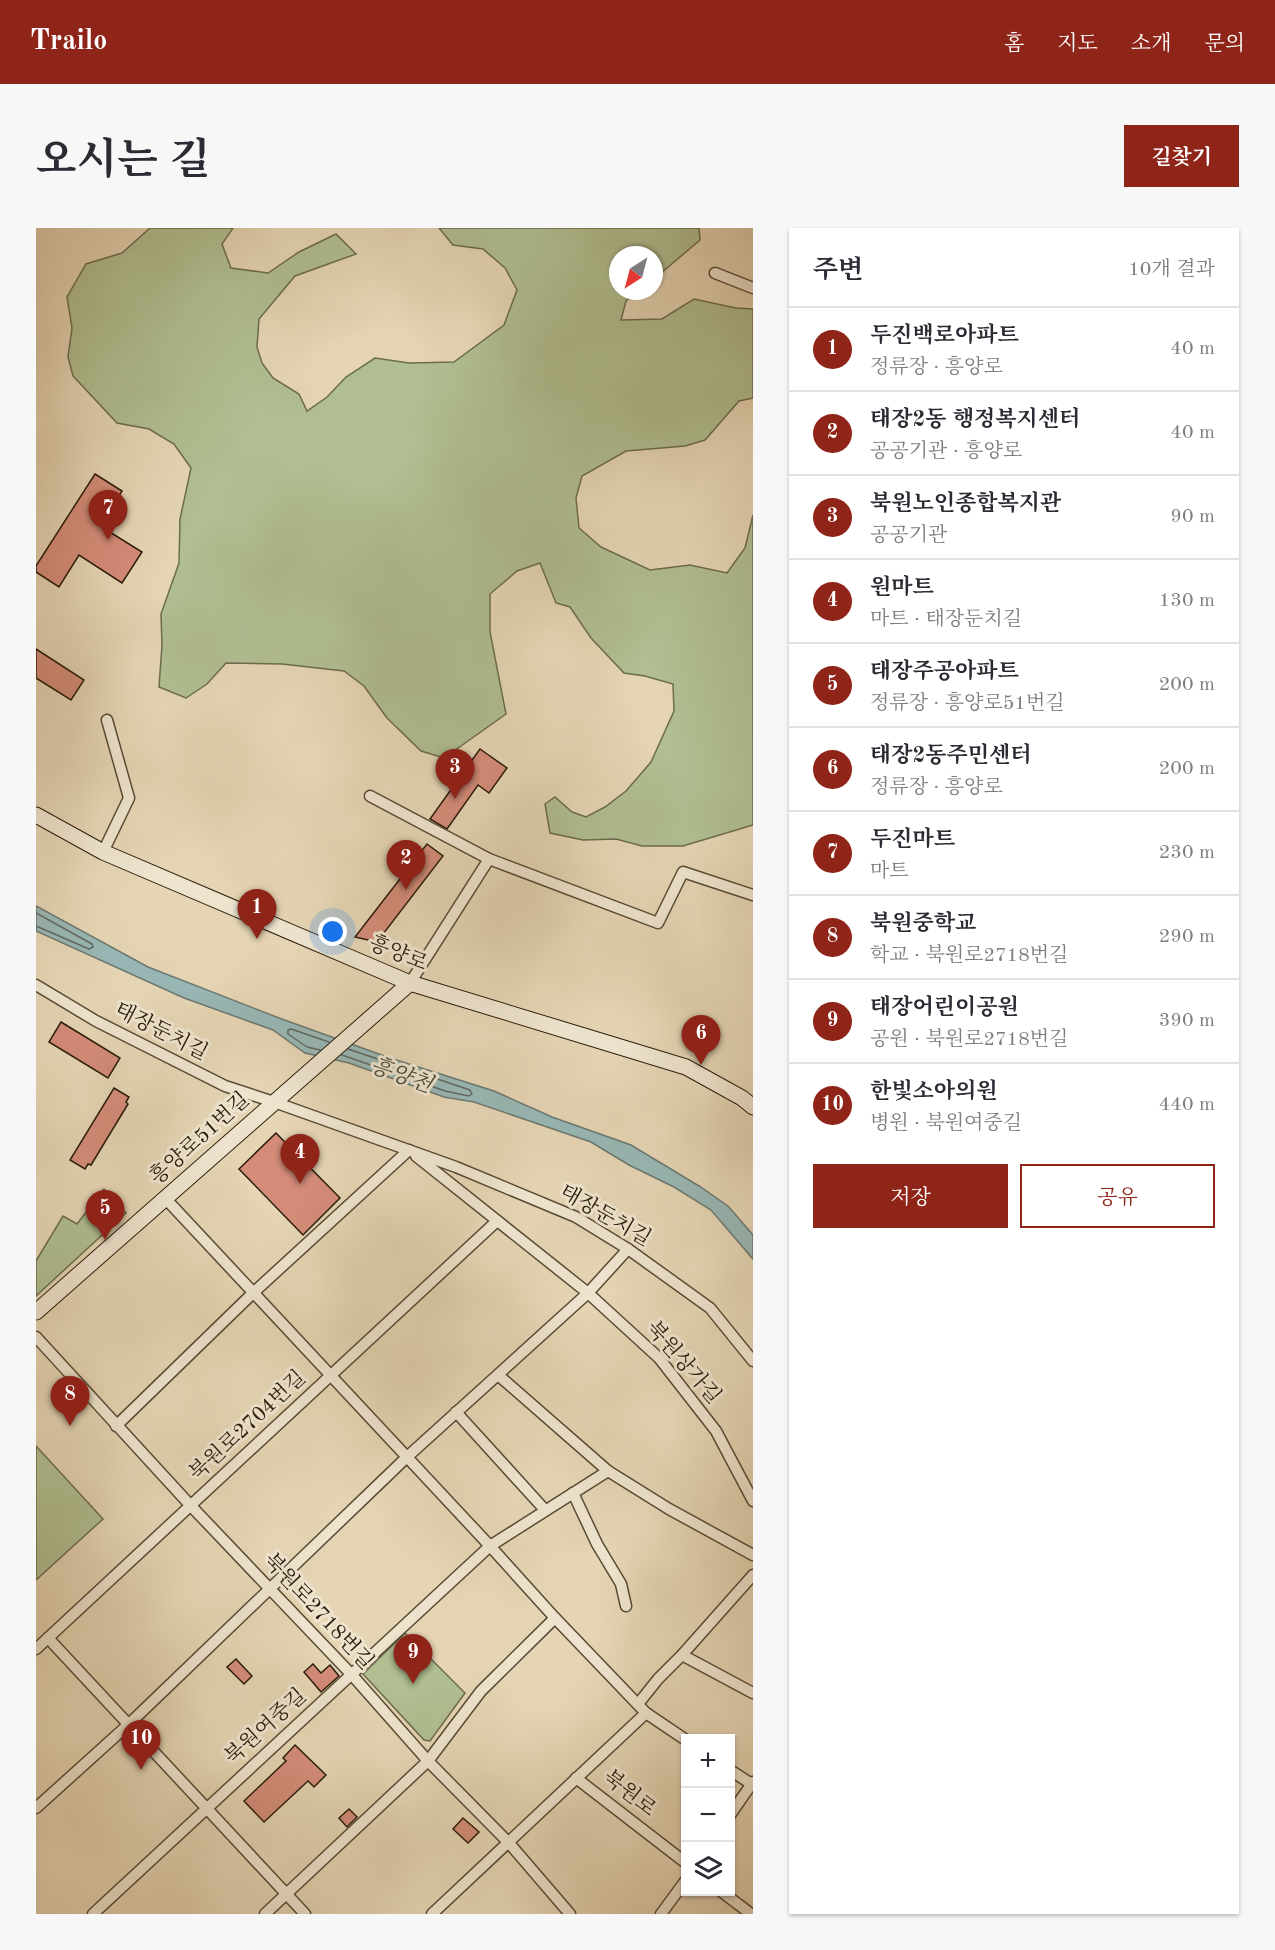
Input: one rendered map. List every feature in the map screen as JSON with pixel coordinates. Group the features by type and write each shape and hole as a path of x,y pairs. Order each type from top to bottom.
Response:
{"street":[{"path":"715,273 753,288"},
{"path":"103,852 129,798 106,720"},
{"path":"370,796 489,859 658,923 683,872 753,895"},
{"name":"흥양로","path":"36,815 103,852 410,983 686,1067 742,1098 753,1107"},
{"path":"410,983 489,859"},
{"name":"흥양로51번길","path":"36,1312 410,983"},
{"name":"태장둔치길","path":"36,985 96,1021 225,1086 279,1097 576,1217 628,1249 710,1308 753,1361"},
{"path":"116,1426 253,1293 409,1150"},
{"name":"북원상가길","path":"409,1150 588,1293 658,1358 716,1431 753,1501"},
{"name":"북원로2704번길","path":"165,1198 646,1713 681,1737"},
{"path":"332,1375 498,1221"},
{"path":"36,1809 270,1590 406,1456 588,1293 628,1249"},
{"name":"북원로2718번길","path":"36,1338 191,1506 352,1675 428,1761 509,1843 570,1914"},
{"name":"북원로2704번길","path":"191,1506 332,1375"},
{"path":"498,1375 608,1471 669,1509 753,1555"},
{"path":"456,1412 545,1510"},
{"path":"352,1675 490,1546 608,1471"},
{"path":"573,1493 597,1544 621,1584 626,1606"},
{"path":"36,1649 191,1506"},
{"path":"638,1704 753,1575"},
{"path":"265,1914 428,1761 481,1691 555,1618"},
{"path":"48,1638 305,1914"},
{"path":"682,1654 753,1693"},
{"name":"북원여중길","path":"93,1914 352,1675"},
{"path":"432,1914 646,1713"},
{"path":"735,1773 753,1784 735,1808"},
{"name":"북원로","path":"576,1778 681,1859"},
{"path":"661,1914 681,1887"},
{"path":"727,1896 751,1914"}],"green space":[{"path":"150,228 233,228 222,244 231,268 268,273 299,252 336,234 356,254 295,276 259,319 257,347 262,363 273,378 299,394 307,411 327,397 346,377 375,358 409,363 454,362 504,325 517,290 505,268 483,249 453,245 439,228 699,228 700,240 663,271 663,246 609,246 609,300 627,300 621,320 662,319 694,299 736,308 753,309 753,398 739,401 705,440 685,446 626,451 582,476 576,498 579,528 601,547 650,570 690,565 727,573 745,548 753,515 753,825 683,846 642,846 616,839 583,840 550,833 545,804 555,797 572,812 586,817 605,807 626,791 651,762 674,711 673,684 624,673 591,638 570,607 556,603 540,563 517,571 490,594 490,632 506,714 444,758 421,751 387,718 364,686 344,671 282,664 226,663 207,684 186,698 159,687 162,645 161,614 179,563 180,519 191,468 174,444 149,429 117,423 73,376 68,357 72,328 67,297 86,264 122,253"},
{"path":"104,1189 126,1213 36,1296 36,1261 63,1216 77,1224"},
{"path":"36,1446 103,1519 36,1580"},
{"path":"405,1633 465,1693 430,1741 424,1740 363,1674"}],"water":[{"name":"흥양천","path":"36,906 148,967 390,1058 494,1091 552,1117 631,1145 728,1206 753,1235 753,1259 711,1210 591,1142 474,1102 444,1097 349,1063 305,1053 273,1030 184,998 36,931"}],"building":[{"path":"95,474 122,491 100,526 142,552 122,583 79,555 59,587 36,572 36,566"},
{"path":"36,649 84,680 71,700 36,678"},
{"path":"480,749 507,768 489,793 478,785 447,829 430,819"},
{"path":"427,844 443,856 377,942 355,937"},
{"path":"61,1022 120,1058 108,1078 49,1042"},
{"path":"114,1088 129,1097 126,1102 128,1104 91,1165 88,1164 85,1169 70,1160"},
{"path":"276,1133 340,1198 303,1235 239,1169"},
{"path":"236,1659 252,1676 244,1684 227,1667"},
{"path":"313,1664 321,1673 330,1665 339,1676 321,1692 304,1672"},
{"path":"295,1745 326,1775 314,1787 308,1781 264,1822 244,1801 286,1761 283,1758"},
{"path":"349,1809 357,1817 347,1827 339,1818"},
{"path":"463,1818 479,1832 468,1843 453,1829"}],"place":[{"name":"두진마트","path":"108,540"},
{"name":"북원노인종합복지관","path":"455,799"},
{"name":"태장2동 행정복지센터","path":"406,890"},
{"name":"두진백로아파트","path":"257,939"},
{"name":"태장2동주민센터","path":"701,1065"},
{"name":"원마트","path":"300,1184"},
{"name":"태장주공아파트","path":"105,1240"},
{"name":"북원중학교","path":"70,1426"},
{"name":"태장어린이공원","path":"413,1684"},
{"name":"한빛소아의원","path":"141,1770"}]}
